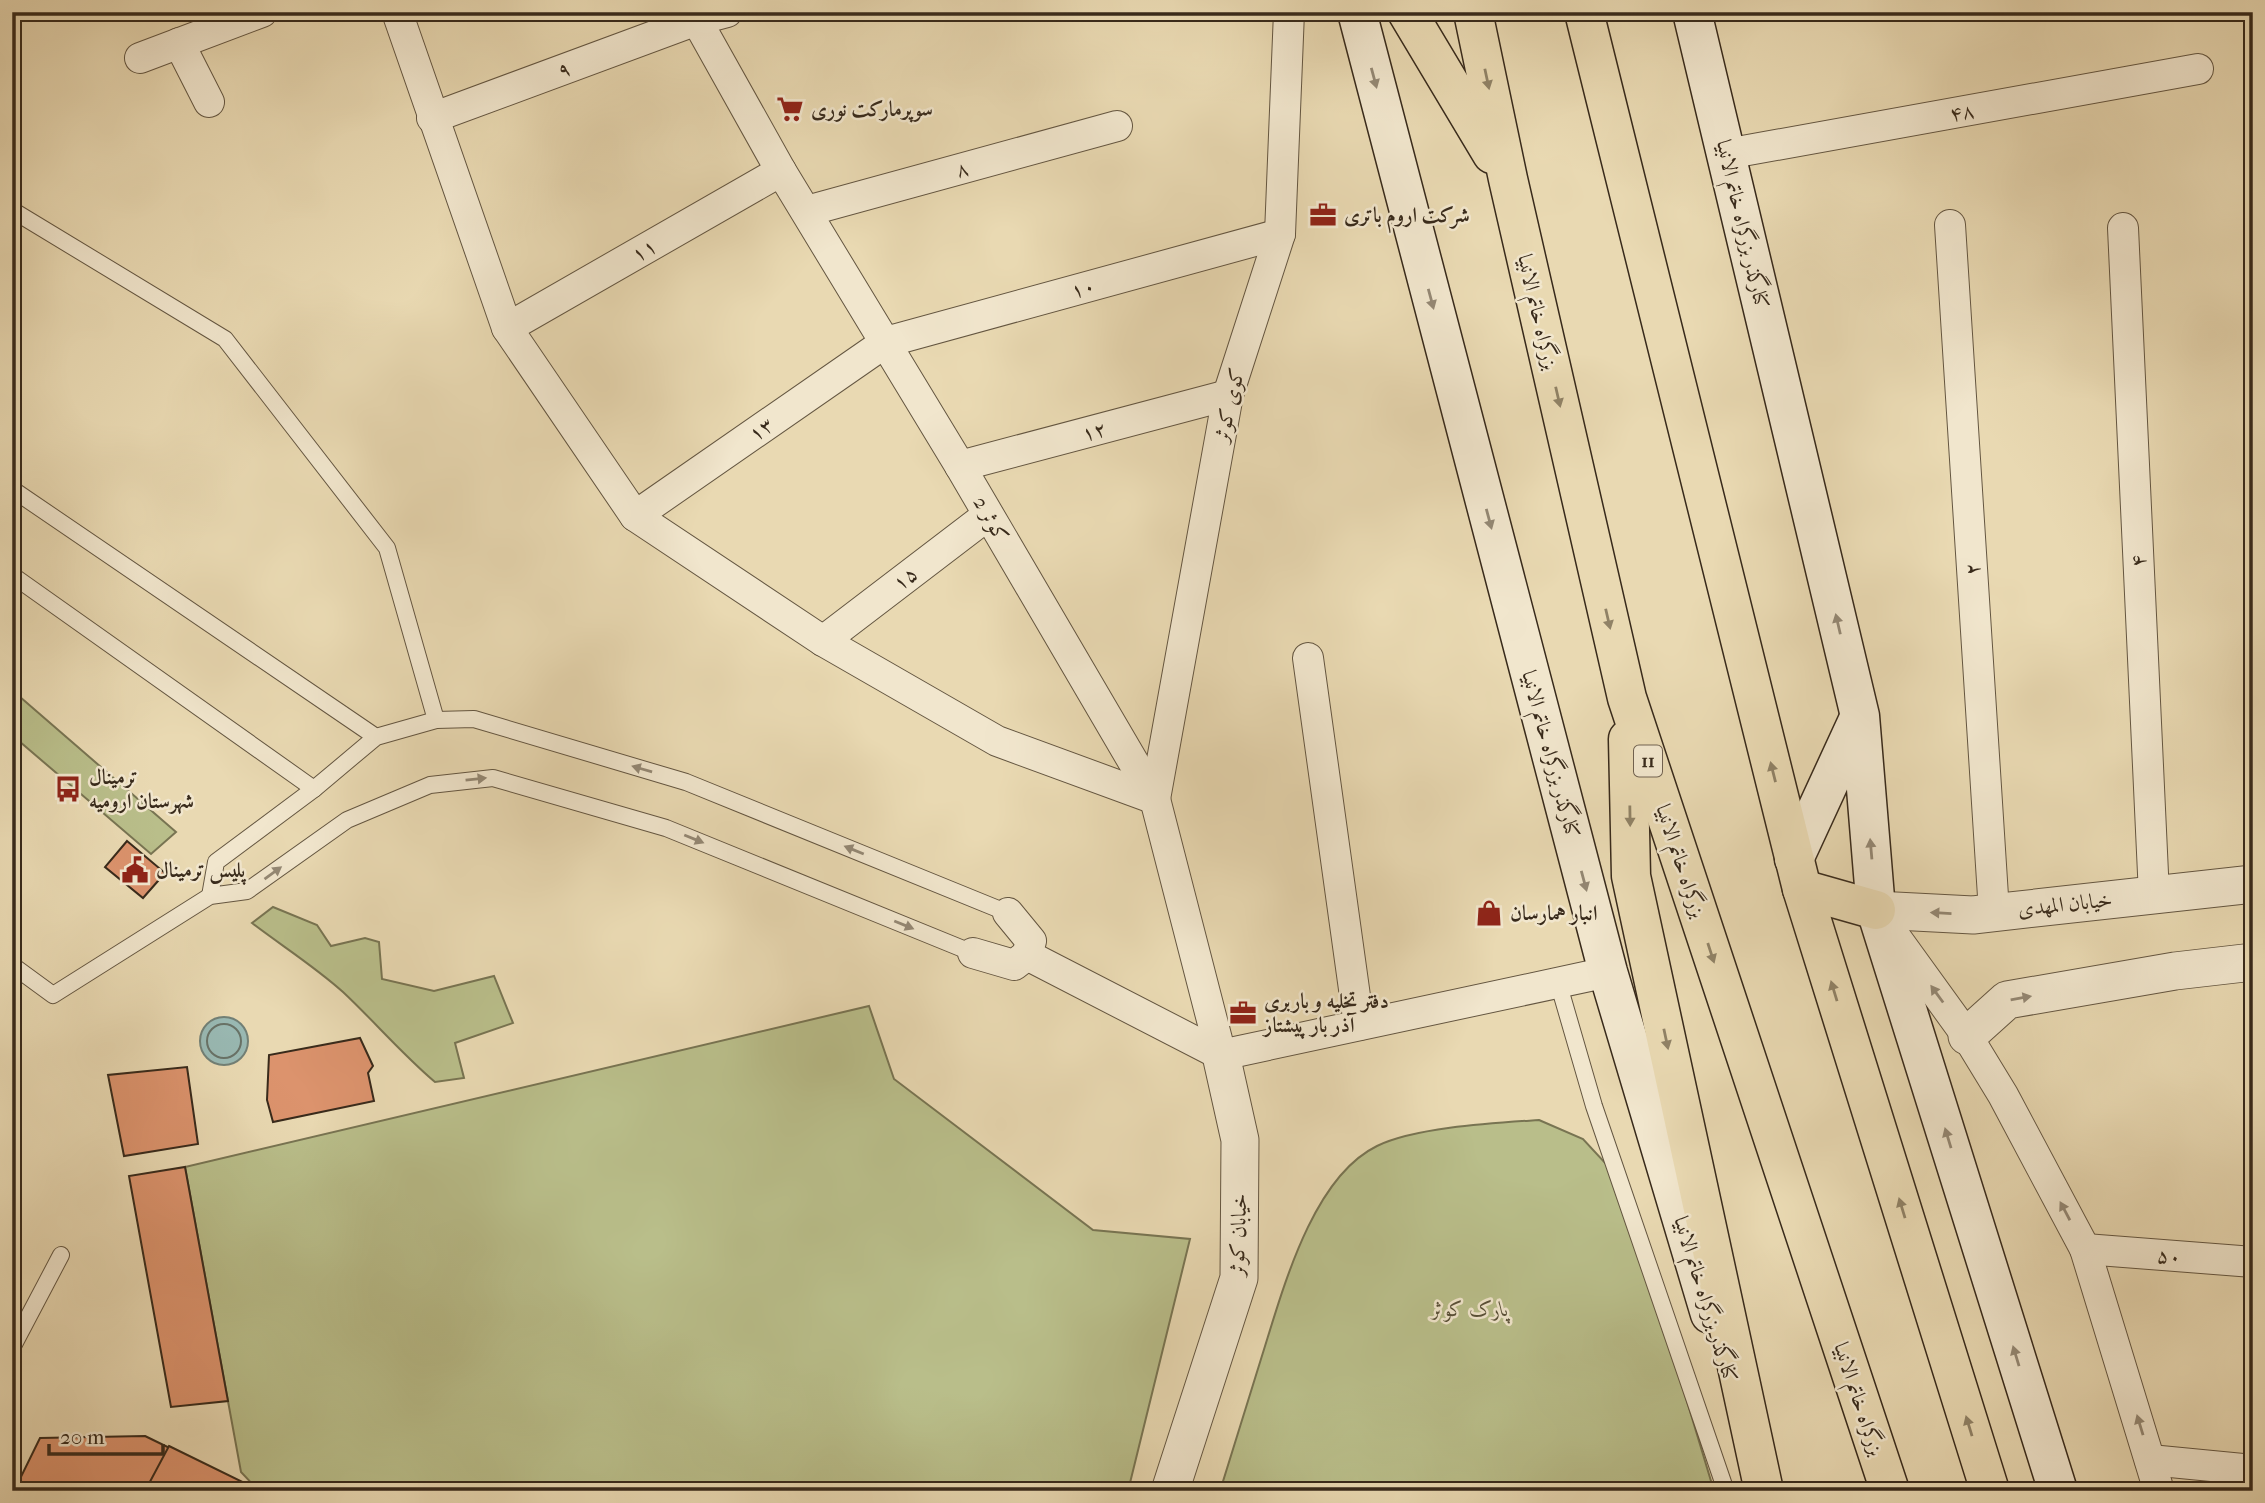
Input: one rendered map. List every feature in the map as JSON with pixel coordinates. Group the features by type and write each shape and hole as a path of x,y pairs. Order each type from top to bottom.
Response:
{"highway":[{"path":"1407,12 1508,179"},
{"name":"بزرگراه خاتم الانبیا","path":"1473,12 1508,179 1627,698 1890,1491"},
{"path":"1584,12 1798,874 1990,1491"},
{"path":"1627,698 1631,876 1763,1491"},
{"path":"1798,874 1876,910"}],"main road":[{"name":"کنارگذر بزرگراه خاتم الانبیا","path":"1357,12 1608,972 1763,1491"},
{"name":"کنارگذر بزرگراه خاتم الانبیا","path":"1692,12 1860,716 1876,910 2059,1491"},
{"path":"1798,874 1860,716"}],"street":[{"path":"140,58 262,12"},
{"path":"397,12 507,328 635,516 822,641 997,741 1155,799"},
{"name":"۹","path":"432,118 694,16 727,12"},
{"name":"کوی کوثر","path":"1155,799 1228,395 1280,234 1289,12"},
{"name":"کوثر 2","path":"694,16 782,171 960,466 1155,799 1221,1055"},
{"path":"179,43 209,103"},
{"name":"۴۸","path":"1726,154 2198,69"},
{"name":"۸","path":"807,211 1117,126"},
{"name":"۱۱","path":"507,328 782,171"},
{"name":"۲","path":"1950,225 1994,912"},
{"name":"۴","path":"2123,228 2154,895"},
{"name":"۱۰","path":"886,342 1280,234"},
{"name":"۱۳","path":"635,516 886,342"},
{"name":"۱۲","path":"960,466 1228,395"},
{"name":"۱۵","path":"822,641 988,515"},
{"path":"1308,658 1359,1025"},
{"name":"خیابان المهدی","path":"1876,910 1973,915 2253,884"},
{"path":"1876,910 1967,1036 2003,1095 2085,1249 2159,1491"},
{"path":"973,953 1014,965 1027,955 1031,941 1008,913"},
{"path":"1027,955 1221,1055 1608,972"},
{"path":"1967,1036 2007,1000 2175,971 2253,962"},
{"name":"خیابان کوثر","path":"1170,1491 1239,1278 1240,1140 1221,1055"},
{"name":"۵۰","path":"2085,1249 2253,1262"},
{"path":"2150,1460 2253,1470"}],"lane":[{"path":"12,210 225,339 387,548 436,720"},
{"path":"12,489 376,737"},
{"path":"12,575 314,789"},
{"path":"211,896 216,862 314,789 376,737 436,720 474,719 686,782 1008,913"},
{"path":"12,965 53,995 211,896 247,891 347,820 430,785 493,778 666,828 973,953"},
{"path":"1558,982 1594,1106 1726,1491"},
{"path":"12,1348 61,1255"}],"green space":[{"path":"12,690 176,832 151,854 12,735"},
{"path":"273,907 317,925 331,946 365,938 379,942 382,979 434,991 494,976 513,1023 455,1043 464,1078 435,1082 343,992 252,923"},
{"path":"869,1006 894,1079 1093,1230 1190,1239 1128,1491 259,1491 241,1472 185,1167"},
{"name":"پارک کوثر","path":"1539,1120 1583,1139 1608,1166 1631,1215 1714,1491 1220,1491 1290,1271 1317,1210 1334,1184 1354,1162 1377,1146 1393,1140 1434,1130"}],"water":[{"path":"224,1017 241,1024 248,1041 241,1058 224,1065 207,1058 200,1041 207,1024"}],"building":[{"name":"پلیس ترمینال","path":"127,841 165,873 143,898 105,867"},
{"path":"360,1038 373,1066 368,1073 374,1101 273,1122 267,1100 269,1055"},
{"path":"187,1067 198,1144 124,1156 108,1075"},
{"path":"185,1167 228,1401 171,1407 129,1176"},
{"path":"145,1436 258,1491 14,1491 40,1438"},
{"path":"169,1446 259,1490 145,1491"}],"place":[{"name":"سوپرمارکت نوری","path":"790,109"},
{"name":"شرکت اروم باتری","path":"1323,215"},
{"name":"ترمینال شهرستان ارومیه","path":"68,789"},
{"name":"پلیس ترمینال","path":"135,870"},
{"name":"انبار همارسان","path":"1489,913"},
{"name":"دفتر تخلیه و باربری آذر بار پیشتاز","path":"1243,1013"}]}
